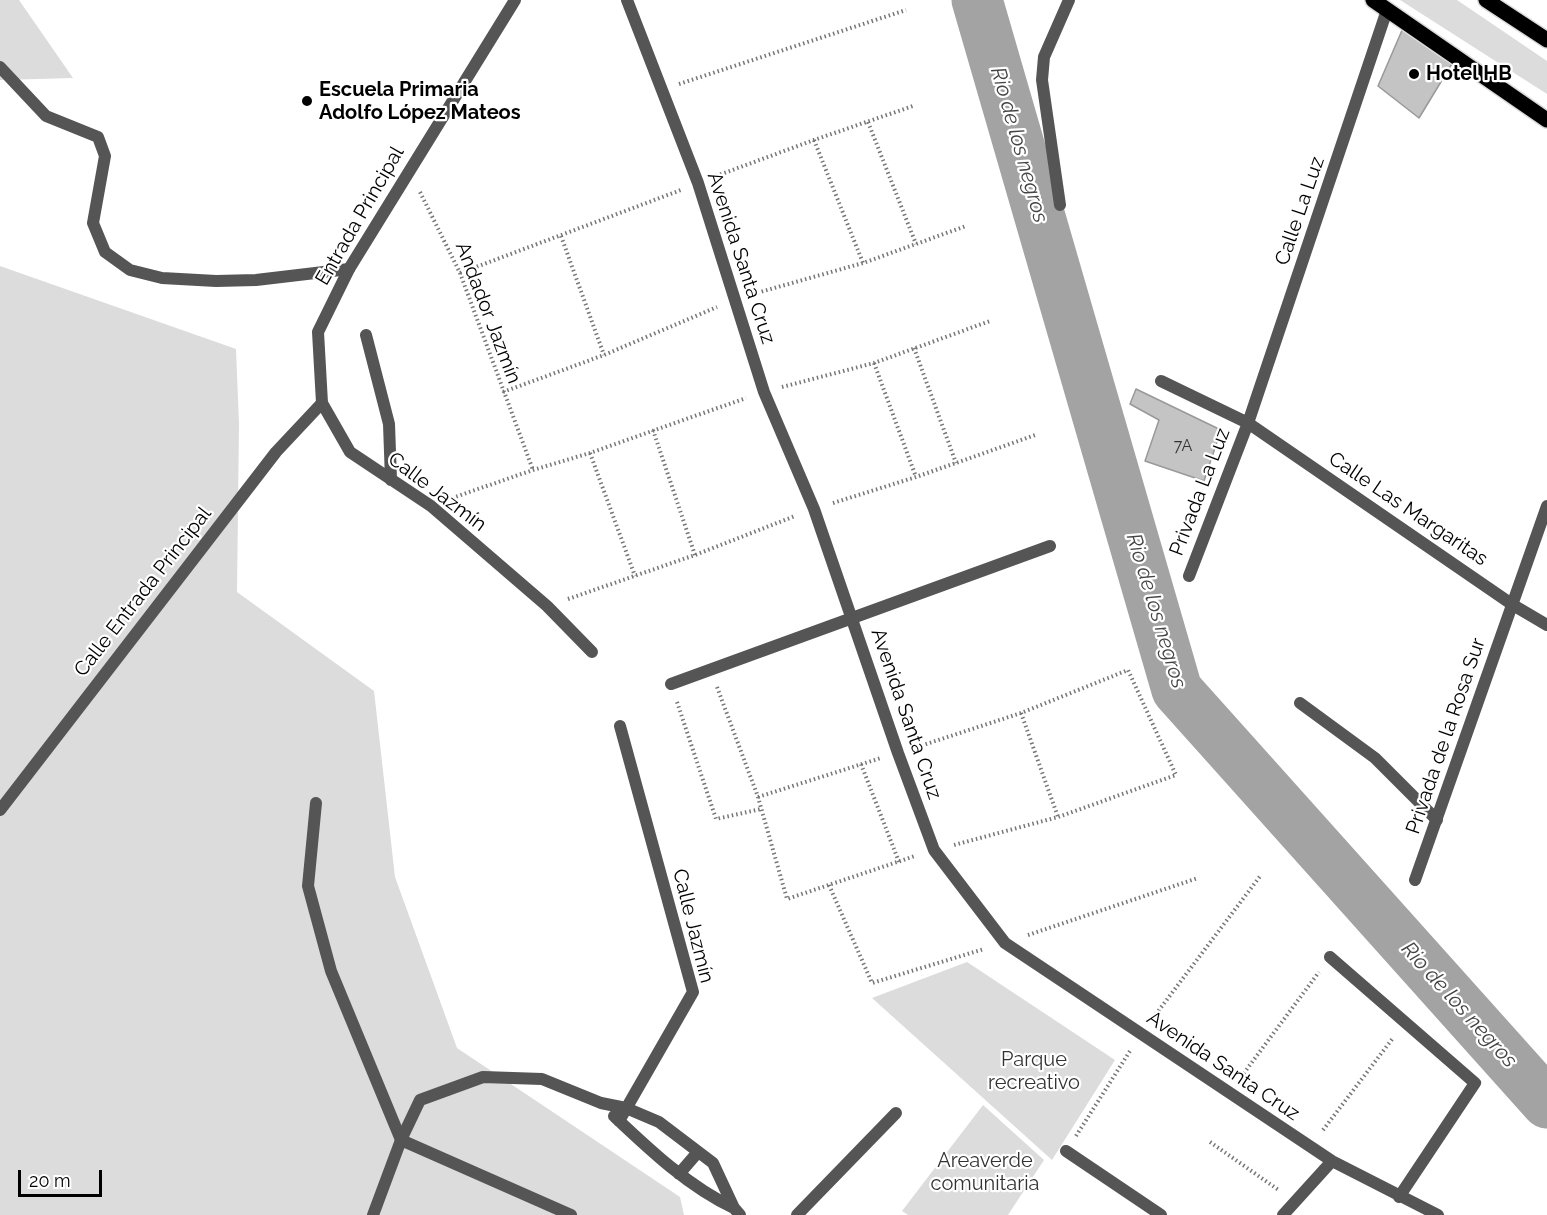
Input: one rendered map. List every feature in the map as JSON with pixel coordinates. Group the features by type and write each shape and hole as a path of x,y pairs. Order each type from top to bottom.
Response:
{"main road":[{"path":"1373,0 1547,120"},
{"path":"1486,0 1547,40"}],"street":[{"name":"Entrada Principal","path":"322,403 318,332 349,269 515,0"},
{"name":"Avenida Santa Cruz","path":"627,0 698,183 764,392 814,509 934,850 1005,943 1332,1161 1438,1215"},
{"path":"1060,205 1041,80 1044,57 1069,0"},
{"name":"Calle La Luz","path":"1248,423 1388,10"},
{"path":"0,67 46,116 98,136 105,156 93,223 105,252 130,270 162,278 216,281 256,280 349,269"},
{"path":"366,335 389,424 391,480"},
{"name":"Calle Las Margaritas","path":"1161,381 1248,423 1547,626"},
{"name":"Calle Jazmín","path":"322,403 350,452 431,506 547,606 592,652"},
{"name":"Calle Entrada Principal","path":"0,810 276,452 322,403"},
{"name":"Privada La Luz","path":"1189,576 1248,423"},
{"name":"Privada de la Rosa Sur","path":"1415,880 1547,506"},
{"path":"671,684 1050,546"},
{"path":"1300,703 1375,758 1437,820"},
{"name":"Calle Jazmín","path":"619,1121 693,992 620,726"},
{"path":"316,803 308,886 331,971 401,1140 571,1215"},
{"path":"1330,957 1474,1083 1399,1197"},
{"path":"373,1215 401,1140 420,1100 483,1077 542,1079 601,1103 626,1108 659,1122 712,1163 737,1211"},
{"path":"601,1103 680,1174 737,1211"},
{"path":"797,1215 896,1113"},
{"path":"1066,1151 1161,1215"},
{"path":"680,1174 698,1152"},
{"path":"1283,1215 1332,1161"}],"path":[{"path":"662,90 906,10"},
{"path":"460,273 814,140 913,106"},
{"path":"868,122 916,244"},
{"path":"814,140 863,263"},
{"name":"Andador Jazmín","path":"408,170 460,273 533,470"},
{"path":"503,392 604,355 735,299 863,263 966,226"},
{"path":"561,236 604,355"},
{"path":"431,506 764,392 874,363 990,321"},
{"path":"914,348 956,463"},
{"path":"874,363 916,477"},
{"path":"653,430 695,555"},
{"path":"547,606 695,555 814,509 916,477 1035,435"},
{"path":"590,453 635,576"},
{"path":"711,670 758,797 787,899 934,850 1058,818 1176,775 1128,670 1021,713 758,797"},
{"path":"671,684 716,819 761,809"},
{"path":"1021,713 1058,818"},
{"path":"861,764 899,862"},
{"path":"1066,1151 1141,1034 1261,875"},
{"path":"829,885 872,983 1005,943 1198,878"},
{"path":"1229,1093 1330,957"},
{"path":"1310,1147 1404,1023"},
{"path":"1210,1142 1295,1202"}],"green space":[{"path":"0,0 19,0 73,78 0,80"},
{"path":"1400,0 1457,0 1547,61 1547,94"},
{"path":"0,266 236,349 239,424 237,592 374,691 395,877 457,1048 680,1197 684,1215 0,1215"},
{"name":"Parque recreativo","path":"967,962 1115,1060 1052,1160 872,998"},
{"name":"Areaverde comunitaria","path":"983,1105 1044,1160 1008,1215 908,1215 902,1211"}],"building":[{"name":"Hotel HB","path":"1403,28 1453,62 1419,118 1378,86"},
{"path":"1136,389 1221,430 1204,481 1145,461 1159,420 1130,404"}],"waterway":[{"name":"Rio de los negros","path":"977,0 1177,690 1547,1103"}],"place":[{"name":"Hotel HB","path":"1414,74"},
{"name":"Escuela Primaria Adolfo López Mateos","path":"307,101"}]}
